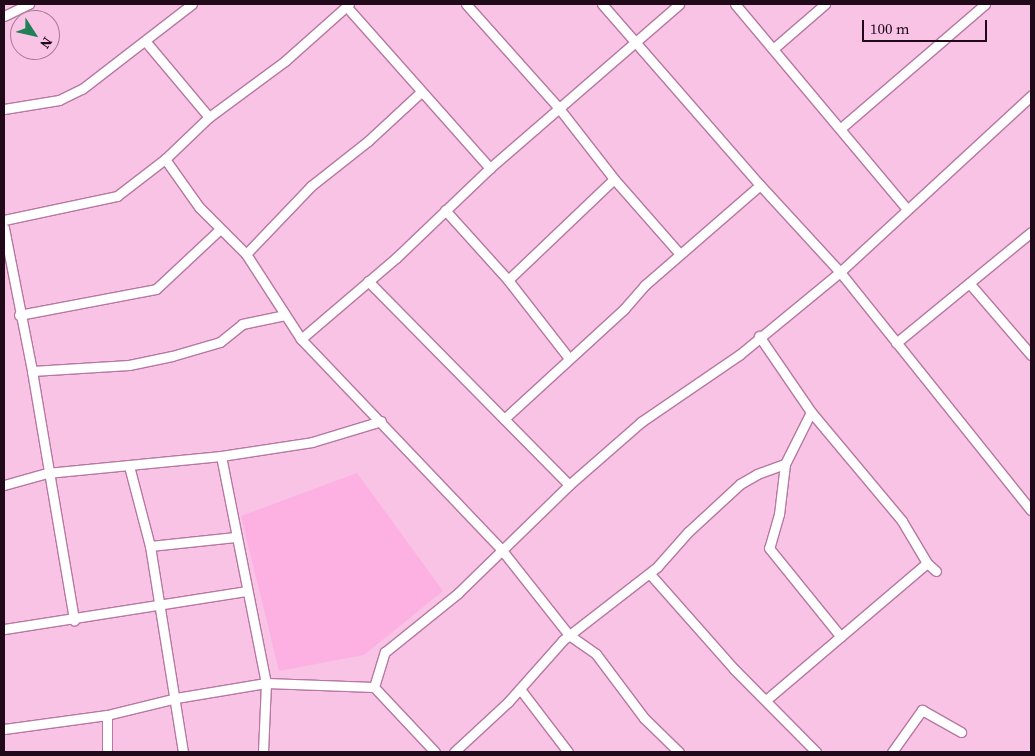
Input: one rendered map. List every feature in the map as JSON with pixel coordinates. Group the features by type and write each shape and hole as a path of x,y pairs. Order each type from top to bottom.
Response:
{"street":[{"path":"4,16 14,14 29,4"},
{"path":"4,109 59,100 82,89 146,42 192,4"},
{"path":"466,4 558,107 614,179 680,254"},
{"path":"602,4 760,186 840,272 1031,510"},
{"path":"301,338 368,281 558,107 679,4"},
{"path":"734,4 906,208"},
{"path":"773,49 825,4"},
{"path":"840,128 985,4"},
{"path":"4,220 117,196 165,159 209,117 285,60 348,5 421,92 490,168"},
{"path":"146,42 209,117"},
{"path":"246,254 311,186 368,141 421,92"},
{"path":"374,687 385,652 458,593 569,484 641,422 739,355 759,336 840,272 906,208 1031,96"},
{"path":"165,159 219,230 246,254 284,315 301,338 501,549 569,635 596,654 644,718 679,752"},
{"path":"508,280 614,179"},
{"path":"504,419 680,254 760,186"},
{"path":"445,210 508,280 568,357"},
{"path":"4,228 19,315 32,371 47,473 74,620"},
{"path":"19,315 156,289 219,230"},
{"path":"896,343 1031,232"},
{"path":"368,281 569,484"},
{"path":"970,284 1031,354"},
{"path":"32,371 129,365 172,356 220,342 242,324 284,315"},
{"path":"759,336 811,412 902,521 927,563 936,572"},
{"path":"811,412 785,464 779,514 768,548 841,637"},
{"path":"4,485 47,473 221,456 312,442 381,421"},
{"path":"221,456 246,591 266,683 263,752"},
{"path":"454,752 520,689 569,635 650,574 740,484 757,474 785,464"},
{"path":"129,466 150,546 184,752"},
{"path":"150,546 236,536"},
{"path":"766,700 927,563"},
{"path":"650,574 734,669 816,752"},
{"path":"4,629 74,620 158,603 246,591"},
{"path":"4,729 107,716 176,698 266,683 374,687 434,752"},
{"path":"520,689 568,752"},
{"path":"892,752 922,710 961,732"},
{"path":"107,716 107,752"}],"shaded area":[{"path":"357,473 443,591 364,655 279,671 241,516"}]}
